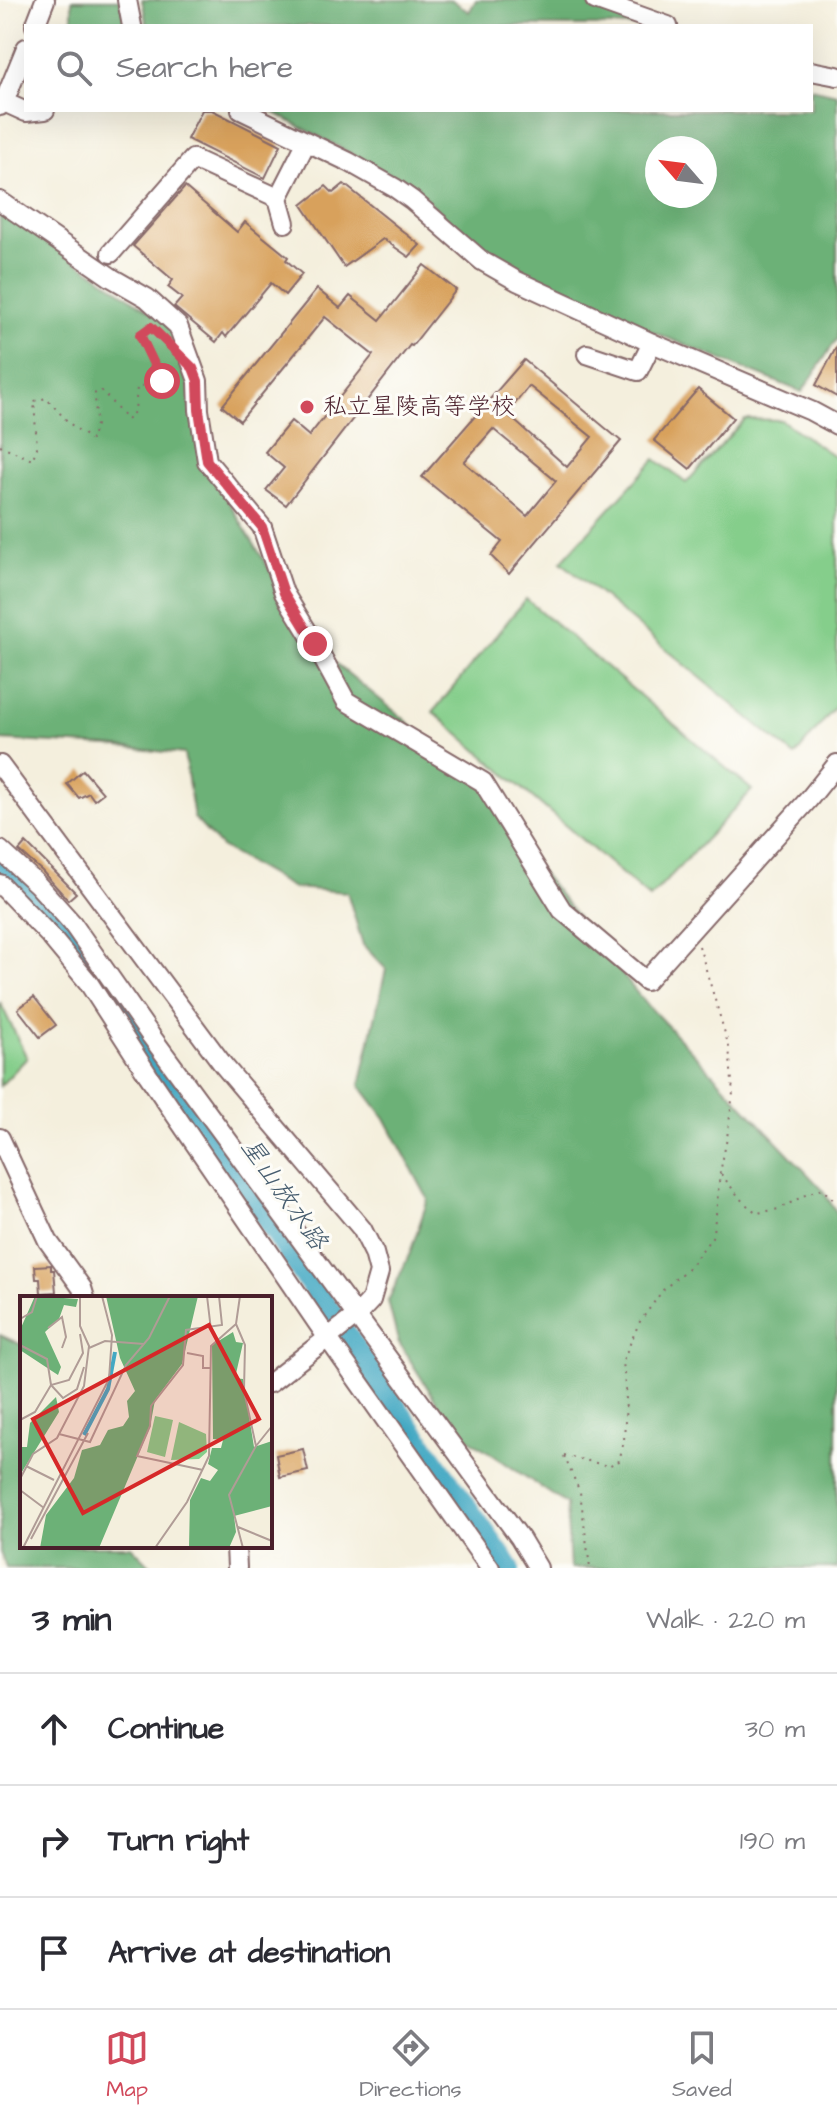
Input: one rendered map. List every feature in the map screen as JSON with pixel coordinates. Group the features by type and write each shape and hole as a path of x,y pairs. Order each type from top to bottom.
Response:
{"street":[{"path":"127,0 132,24"},
{"path":"595,0 662,24"},
{"path":"35,24 40,2"},
{"path":"24,53 2,104 24,111"},
{"path":"813,71 837,76"},
{"path":"245,112 349,162 403,194 468,251 505,274 837,425"},
{"path":"285,223 278,198 306,143"},
{"path":"111,253 193,159 278,198"},
{"path":"0,201 112,278 147,298 178,326 198,381 207,461 262,527 284,593 346,701 483,782 562,910 646,981 837,764"},
{"path":"587,354 638,371 652,343"},
{"path":"0,765 224,1066 362,1229 374,1253 379,1272 371,1300 357,1315 272,1381"},
{"path":"0,850 37,884 72,923 336,1290 520,1538 538,1568"},
{"path":"0,884 88,982 327,1337 490,1568"},
{"path":"0,1138 48,1241 82,1288 84,1296"},
{"path":"236,1548 237,1568"}],"path":[{"path":"0,445 32,460 37,448 34,401 46,398 69,423 91,440 96,425 95,392 102,391 127,420 135,411 137,387 162,381 140,335 151,327 172,347"},
{"path":"590,1568 580,1492 564,1455 608,1466 619,1461 624,1441 626,1401 623,1360 639,1323 663,1290 691,1265 712,1237 733,1093 729,1047 698,944"},
{"path":"720,1173 743,1202 757,1213 779,1209 822,1189 837,1203"}],"green space":[{"path":"72,0 120,0 125,24 72,24"},
{"path":"142,0 452,0 469,12 476,0 580,0 638,24 147,24"},
{"path":"813,88 837,94 837,339 802,392 563,296 484,252 412,186 273,112 813,112"},
{"path":"0,213 172,327 193,368 203,460 318,649 490,789 502,822 641,998 822,1189 837,1213 837,1568 570,1568 566,1504 453,1428 398,1341 388,1301 410,1253 428,1199 385,1118 360,1085 386,969 363,945 347,892 293,888 221,847 194,818 184,754 0,740"},
{"path":"745,419 781,420 837,458 837,705 795,756 561,562 655,459 686,483"},
{"path":"526,599 752,790 650,898 433,712"},
{"path":"0,1002 27,1058 0,1086"},
{"path":"0,1335 20,1344 20,1548 133,1548 153,1568 6,1568 0,1552"}],"building":[{"path":"201,112 216,112 281,145 265,178 187,139"},
{"path":"344,184 420,245 409,257 383,239 344,267 302,205 326,186 333,193"},
{"path":"185,187 237,232 245,222 288,257 286,260 302,274 285,295 271,283 226,337 223,333 216,342 174,307 182,298 168,287 173,280 133,246"},
{"path":"424,265 456,290 286,505 266,490 284,468 265,452 291,421 309,436 373,355 325,317 240,421 222,406 317,289 340,308 350,296 380,320"},
{"path":"837,346 837,397 816,385"},
{"path":"524,360 621,441 509,574 491,556 502,542 422,477","holes":["529,386 592,437 567,467 507,414","493,429 556,481 527,516 464,462"]},
{"path":"698,389 733,418 690,469 654,440"},
{"path":"83,770 103,793 94,800 89,793 79,798 67,784"},
{"path":"26,843 76,893 68,900 19,851"},
{"path":"34,997 56,1025 40,1037 18,1009"},
{"path":"51,1265 56,1292 41,1293 35,1266"},
{"path":"303,1449 308,1471 280,1477 276,1455"}],"waterway":[{"name":"星山放水路","path":"0,863 73,939 508,1568"}],"place":[{"name":"私立星陵高等学校","path":"307,407"}],"route":[{"path":"162,381 140,335 151,327 193,368 198,381 207,461 262,527 284,593 315,644"}]}
